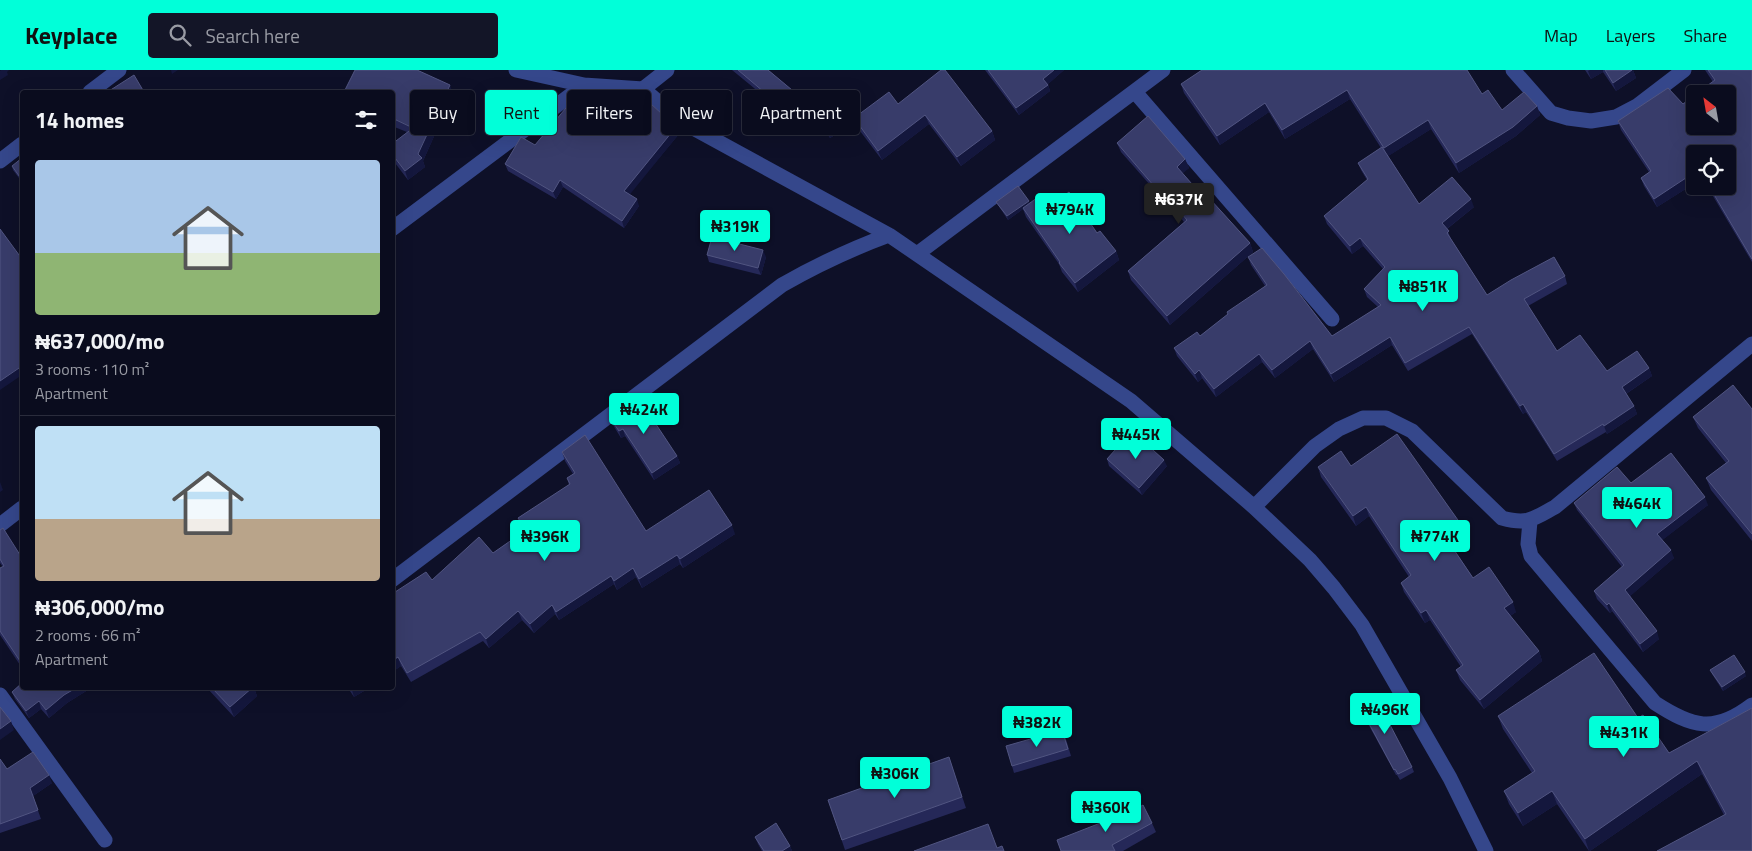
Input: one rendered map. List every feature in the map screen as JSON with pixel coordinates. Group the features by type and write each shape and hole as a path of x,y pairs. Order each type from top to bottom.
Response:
{"street":[{"path":"93,90 119,70"},
{"path":"516,70 584,85 643,88 682,122 889,235 1131,402 1254,507 1310,560 1334,588 1362,625 1450,778 1486,851"},
{"path":"643,88 667,70"},
{"path":"917,254 1163,70"},
{"path":"1513,70 1551,113 1590,121 1616,117 1684,70"},
{"path":"395,227 584,85"},
{"path":"1135,92 1332,319"},
{"path":"0,161 20,146"},
{"path":"395,578 782,285 812,267 843,252 889,235"},
{"path":"1254,507 1315,446 1339,429 1363,418 1386,418 1412,431 1502,518 1515,522 1530,521 1556,507 1752,344"},
{"path":"0,525 20,510"},
{"path":"1530,521 1528,544 1538,566 1655,703 1691,723 1714,724 1737,716 1752,705"},
{"path":"0,695 105,840"}],"building":[{"path":"355,70 417,70 450,85 448,90 410,90 410,127 395,119 395,90 345,90"},
{"path":"738,70 768,70 792,90 762,90"},
{"path":"941,70 945,70 992,131 957,157 925,115 878,151 860,126 860,114 889,92 898,104"},
{"path":"988,70 1054,70 1043,79 1048,85 1016,108"},
{"path":"1202,70 1467,70 1482,94 1488,90 1502,110 1524,92 1537,106 1513,127 1456,163 1428,120 1384,148 1347,90 1282,130 1265,103 1217,136 1181,84"},
{"path":"1605,70 1632,70 1613,83"},
{"path":"1708,70 1752,70 1752,259 1714,195 1736,195 1736,145 1686,145 1686,178 1654,199 1641,178 1651,171 1618,121 1668,88 1683,104 1686,102 1686,135 1736,135 1736,85 1708,85 1715,80"},
{"path":"134,75 143,90 111,90"},
{"path":"651,104 661,113 661,135 670,135 624,191 637,199 622,221 560,180 553,192 505,164 521,137 535,145 543,135 557,135 557,119 567,107 567,135 651,135"},
{"path":"1148,116 1185,159 1177,167 1207,201 1210,199 1250,243 1167,316 1128,271 1187,220 1156,184 1154,186 1117,143"},
{"path":"410,130 410,135 427,135 418,154 422,158 405,171 395,158 395,142"},
{"path":"1382,147 1419,204 1452,177 1471,199 1442,223 1449,231 1447,233 1487,295 1554,257 1565,276 1524,299 1557,351 1580,335 1607,371 1637,351 1649,368 1622,387 1634,406 1604,426 1603,424 1554,454 1523,404 1520,406 1469,327 1405,363 1390,337 1331,374 1310,341 1272,370 1259,354 1214,389 1199,370 1195,374 1174,348 1197,332 1200,336 1228,314 1227,312 1267,285 1248,257 1262,248 1332,336 1381,305 1364,289 1385,267 1360,238 1350,246 1324,216 1368,179 1358,163"},
{"path":"20,160 20,177 12,166"},
{"path":"1018,186 1029,201 1007,216 996,202"},
{"path":"1069,192 1097,233 1100,231 1116,251 1075,283 1059,263 1023,208 1041,195 1050,206"},
{"path":"0,229 20,256 20,367 0,381"},
{"path":"712,237 763,250 758,268 707,255"},
{"path":"1733,385 1752,409 1752,534 1706,478 1729,461 1693,417"},
{"path":"638,397 677,456 652,473 623,429 619,431 610,418"},
{"path":"1132,431 1164,460 1139,488 1107,459"},
{"path":"1397,434 1465,530 1448,541 1473,578 1489,567 1513,602 1504,608 1539,651 1480,700 1456,670 1463,665 1426,610 1421,613 1401,583 1411,575 1366,507 1353,516 1318,467 1341,451 1351,466"},
{"path":"585,435 646,531 709,490 732,525 680,559 677,555 639,579 633,568 614,581 611,576 556,612 552,605 530,624 518,611 486,639 480,632 407,673 398,657 395,659 395,592 426,572 432,580 479,537 493,553 526,530 518,518 570,484 567,478 575,473 562,452"},
{"path":"1671,453 1705,497 1657,534 1671,550 1625,590 1657,631 1640,644 1609,603 1607,605 1594,591 1624,565 1574,503 1617,467 1631,483"},
{"path":"3,528 20,555 20,661 0,631 0,568 4,566 0,559 0,530"},
{"path":"1594,653 1638,718 1643,715 1669,753 1752,708 1752,851 1657,851 1726,814 1697,761 1585,839 1552,791 1518,813 1504,791 1535,771 1498,716"},
{"path":"1734,655 1745,672 1722,687 1710,670"},
{"path":"20,685 20,690 73,690 46,710 39,701 26,711 12,692"},
{"path":"214,690 250,690 230,707"},
{"path":"1375,696 1412,767 1398,774 1394,770 1359,705"},
{"path":"0,707 11,721 0,729"},
{"path":"1062,730 1068,749 1012,766 1006,746"},
{"path":"33,752 49,775 30,788 38,810 0,824 0,759 7,769"},
{"path":"949,757 962,797 842,840 828,800"},
{"path":"1143,805 1152,823 1112,845 1115,851 1061,851 1057,840 1103,822 1105,827"},
{"path":"776,823 790,846 782,851 764,851 755,837"},
{"path":"988,824 997,848 1002,846 1004,851 914,851"}]}
